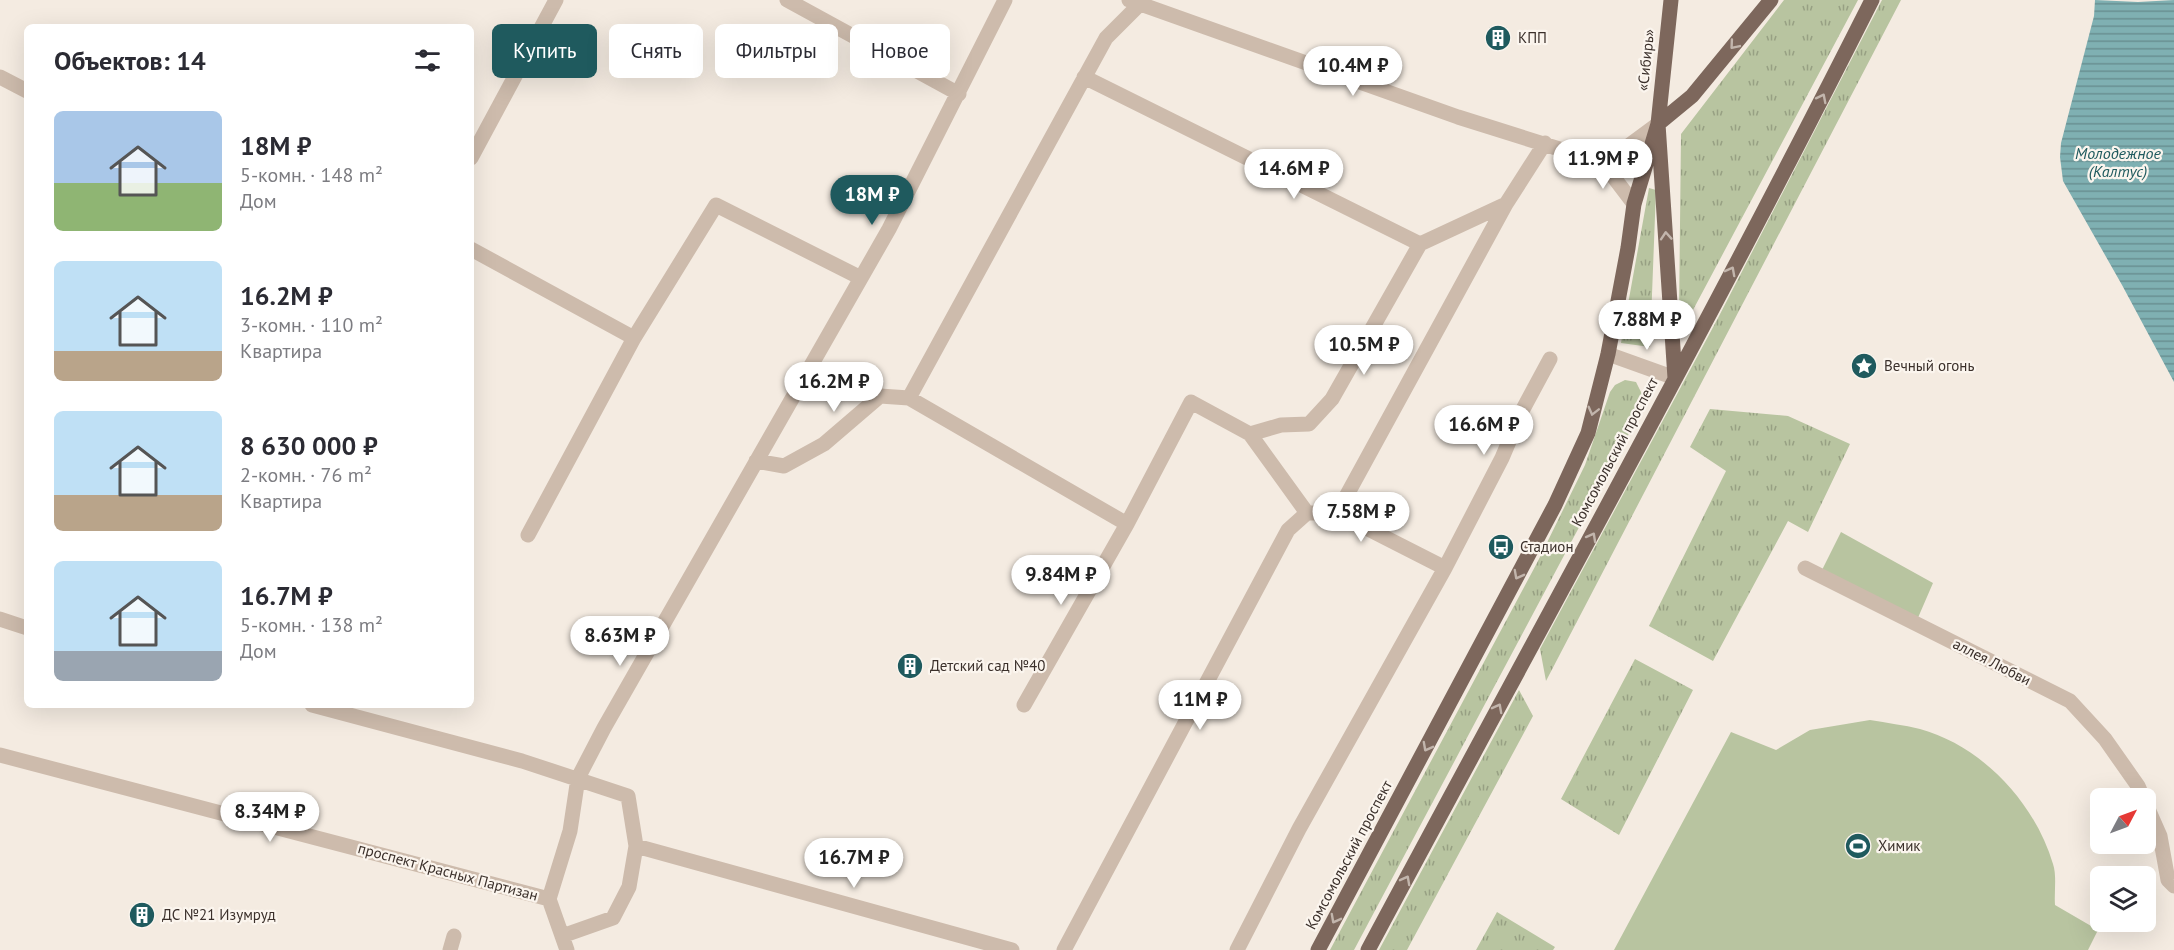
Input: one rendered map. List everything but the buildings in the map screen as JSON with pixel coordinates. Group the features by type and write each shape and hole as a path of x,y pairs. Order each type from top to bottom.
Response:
{"main road":[{"name":"«Сибирь»","path":"1671,0 1658,124 1675,378"},
{"path":"1658,124 1692,96 1771,0"},
{"name":"Комсомольский проспект","path":"1368,950 1600,522 1872,0"},
{"name":"«Сибирь»","path":"1608,354 1634,204 1658,124"},
{"name":"Комсомольский проспект","path":"1318,950 1555,505 1588,433 1608,354"}],"street":[{"path":"474,152 556,0"},
{"path":"787,0 959,94"},
{"path":"323,708 578,778 628,796 636,846 628,887 613,918 565,943 549,899 570,831 578,778 604,728 889,229 1005,0"},
{"path":"909,398 1106,38 1134,2 1447,113 1591,159 1612,175 1634,204"},
{"path":"1084,77 1420,244"},
{"path":"0,78 24,90"},
{"path":"1591,159 1616,155 1658,124"},
{"path":"1337,513 1506,204 1545,143"},
{"path":"1250,434 1281,425 1309,424 1332,399 1420,244 1506,204"},
{"path":"528,536 634,338 716,206 861,279"},
{"path":"474,251 634,338"},
{"path":"1608,354 1675,378"},
{"path":"1237,950 1299,829 1445,568 1550,359"},
{"path":"756,461 784,466 824,444 880,396 909,398 1127,524"},
{"path":"1024,705 1127,524 1191,402 1250,434 1307,513"},
{"path":"1064,950 1288,530 1307,513 1337,513 1445,568"},
{"name":"аллея Любви","path":"1805,568 2070,701 2105,739 2139,788"},
{"path":"0,619 24,627"},
{"name":"проспект Красных Партизан","path":"0,755 549,899"},
{"name":"аллея Любви","path":"2156,827 2160,836 2168,880 2174,886"},
{"path":"636,846 1012,950"}],"green space":[{"path":"1784,0 1858,0 1685,325 1679,317 1681,134"},
{"path":"1882,0 1901,0 1546,681 1540,649 1718,318"},
{"path":"1649,188 1656,190 1650,347 1621,343"},
{"path":"1625,380 1636,382 1643,396 1634,424 1354,950 1330,950 1538,561 1585,465 1610,392 1615,385"},
{"path":"1710,409 1788,416 1850,444 1808,532 1788,521 1713,661 1649,626 1726,471 1690,447"},
{"path":"1841,532 1933,583 1917,620 1822,570"},
{"path":"1635,659 1693,690 1619,835 1561,799"},
{"path":"1519,690 1533,716 1407,950 1379,950"},
{"name":"Химик","path":"1870,720 1902,725 1943,737 1985,763 2019,799 2045,841 2054,869 2055,905 2090,925 2090,932 2097,932 2088,950 1614,950 1731,732 1776,750 1810,730"},
{"path":"1497,912 1555,947 1553,950 1476,950"}],"water":[{"name":"Молодежное (Калтус)","path":"2095,0 2138,2 2174,0 2174,382 2063,181 2061,143 2094,16"}],"place":[{"name":"КПП","path":"1498,38"},
{"name":"Вечный огонь","path":"1864,366"},
{"name":"Стадион","path":"1501,547"},
{"name":"Детский сад №40","path":"910,666"},
{"name":"Химик","path":"1858,846"},
{"name":"ДС №21 Изумруд","path":"142,915"}]}
